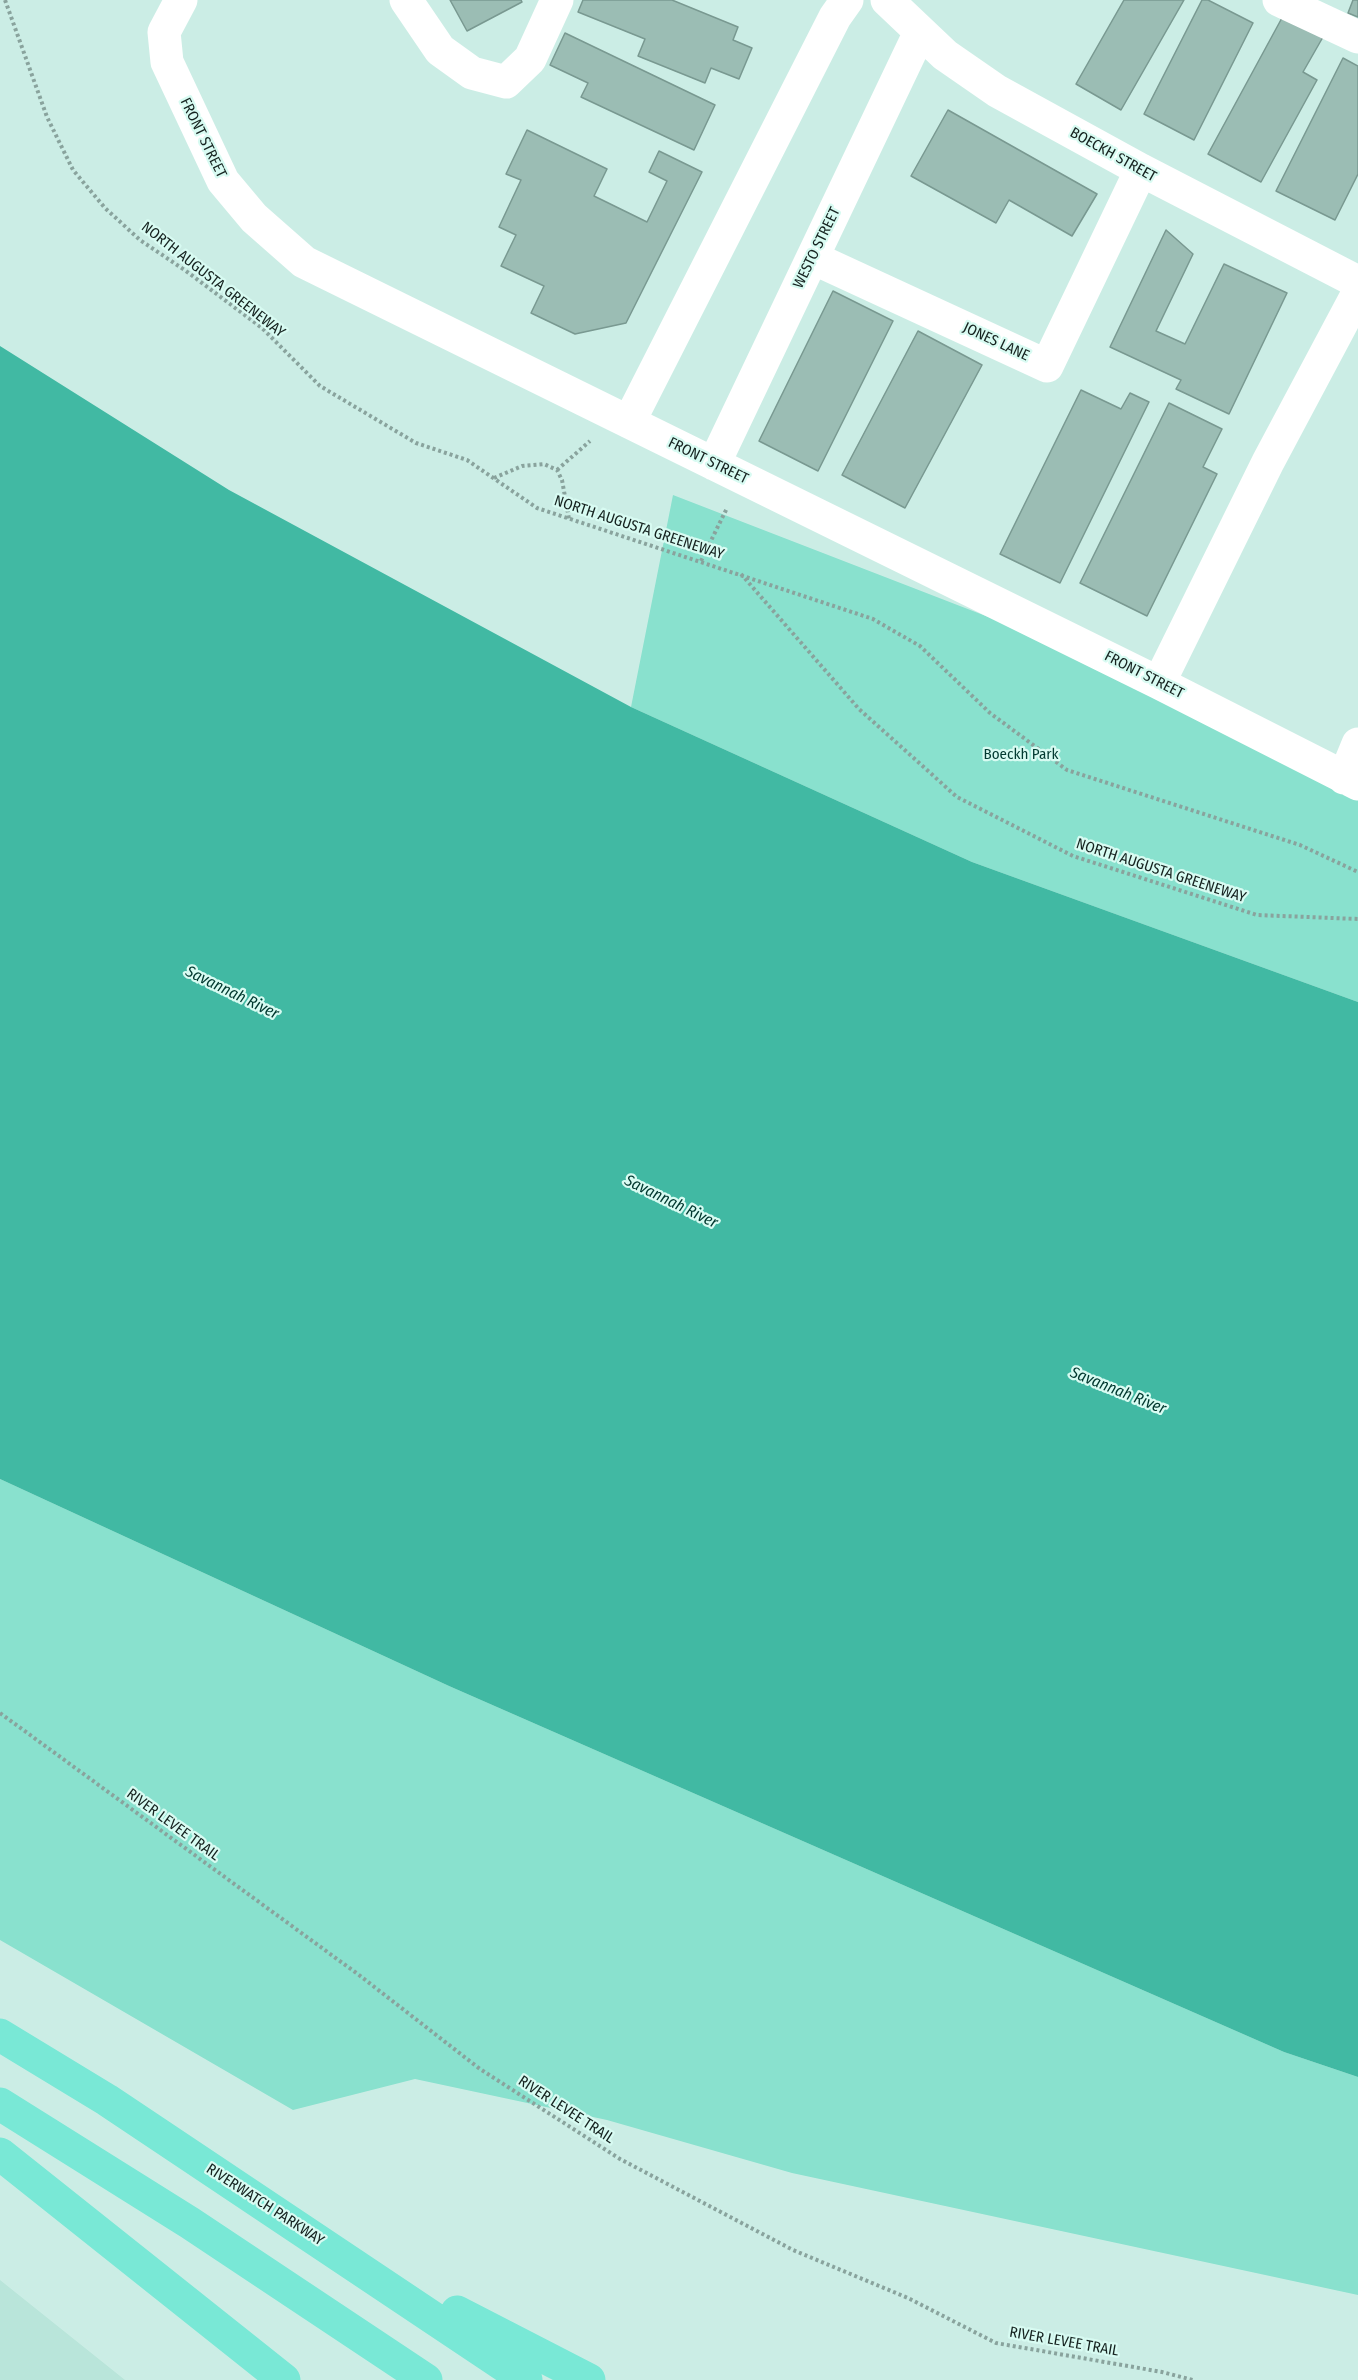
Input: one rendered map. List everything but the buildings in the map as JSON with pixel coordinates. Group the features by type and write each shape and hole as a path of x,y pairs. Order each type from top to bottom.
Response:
{"main road":[{"name":"RIVERWATCH PARKWAY","path":"0,2035 107,2100 526,2380"},
{"path":"0,2104 190,2223 426,2380"},
{"path":"0,2154 284,2380"},
{"path":"302,2230 589,2380"}],"street":[{"name":"FRONT STREET","path":"181,0 164,32 167,62 223,181 254,218 304,262 1159,682 1351,781"},
{"path":"406,0 440,50 472,74 506,82 530,59 557,0"},
{"path":"629,422 835,17 847,0"},
{"name":"BOECKH STREET","path":"887,0 945,54 997,91 1141,170 1358,282"},
{"path":"1279,0 1358,37"},
{"name":"WESTO STREET","path":"714,464 920,32"},
{"name":"JONES LANE","path":"813,258 1047,366 1141,170"},
{"path":"1159,682 1268,462 1358,292"},
{"path":"1351,781 1358,744"}],"path":[{"name":"NORTH AUGUSTA GREENEWAY","path":"6,0 46,117 73,170 105,208 140,240 262,328 320,386 416,443 467,460 537,507 873,619 920,646 990,713 1067,770 1300,845 1358,872"},
{"path":"557,470 591,440"},
{"path":"494,478 522,466 544,464 557,470 562,480 569,519"},
{"path":"701,561 729,504"},
{"name":"NORTH AUGUSTA GREENEWAY","path":"741,574 859,709 957,797 1073,856 1257,915 1358,919"},
{"name":"RIVER LEVEE TRAIL","path":"0,1713 291,1925 480,2069 620,2159 793,2250 908,2298 996,2343 1162,2372 1193,2380"}],"shaded area":[{"path":"0,2280 125,2380 0,2380"}],"green space":[{"name":"Boeckh Park","path":"673,495 1159,683 1358,784 1358,1002 972,862 631,707"},
{"path":"0,1479 449,1686 1284,2052 1358,2077 1358,2295 792,2173 607,2120 415,2079 293,2110 0,1940"}],"water":[{"name":"Savannah River","path":"0,346 229,490 631,707 972,862 1358,1002 1358,2077 1284,2052 449,1686 0,1479"}]}
